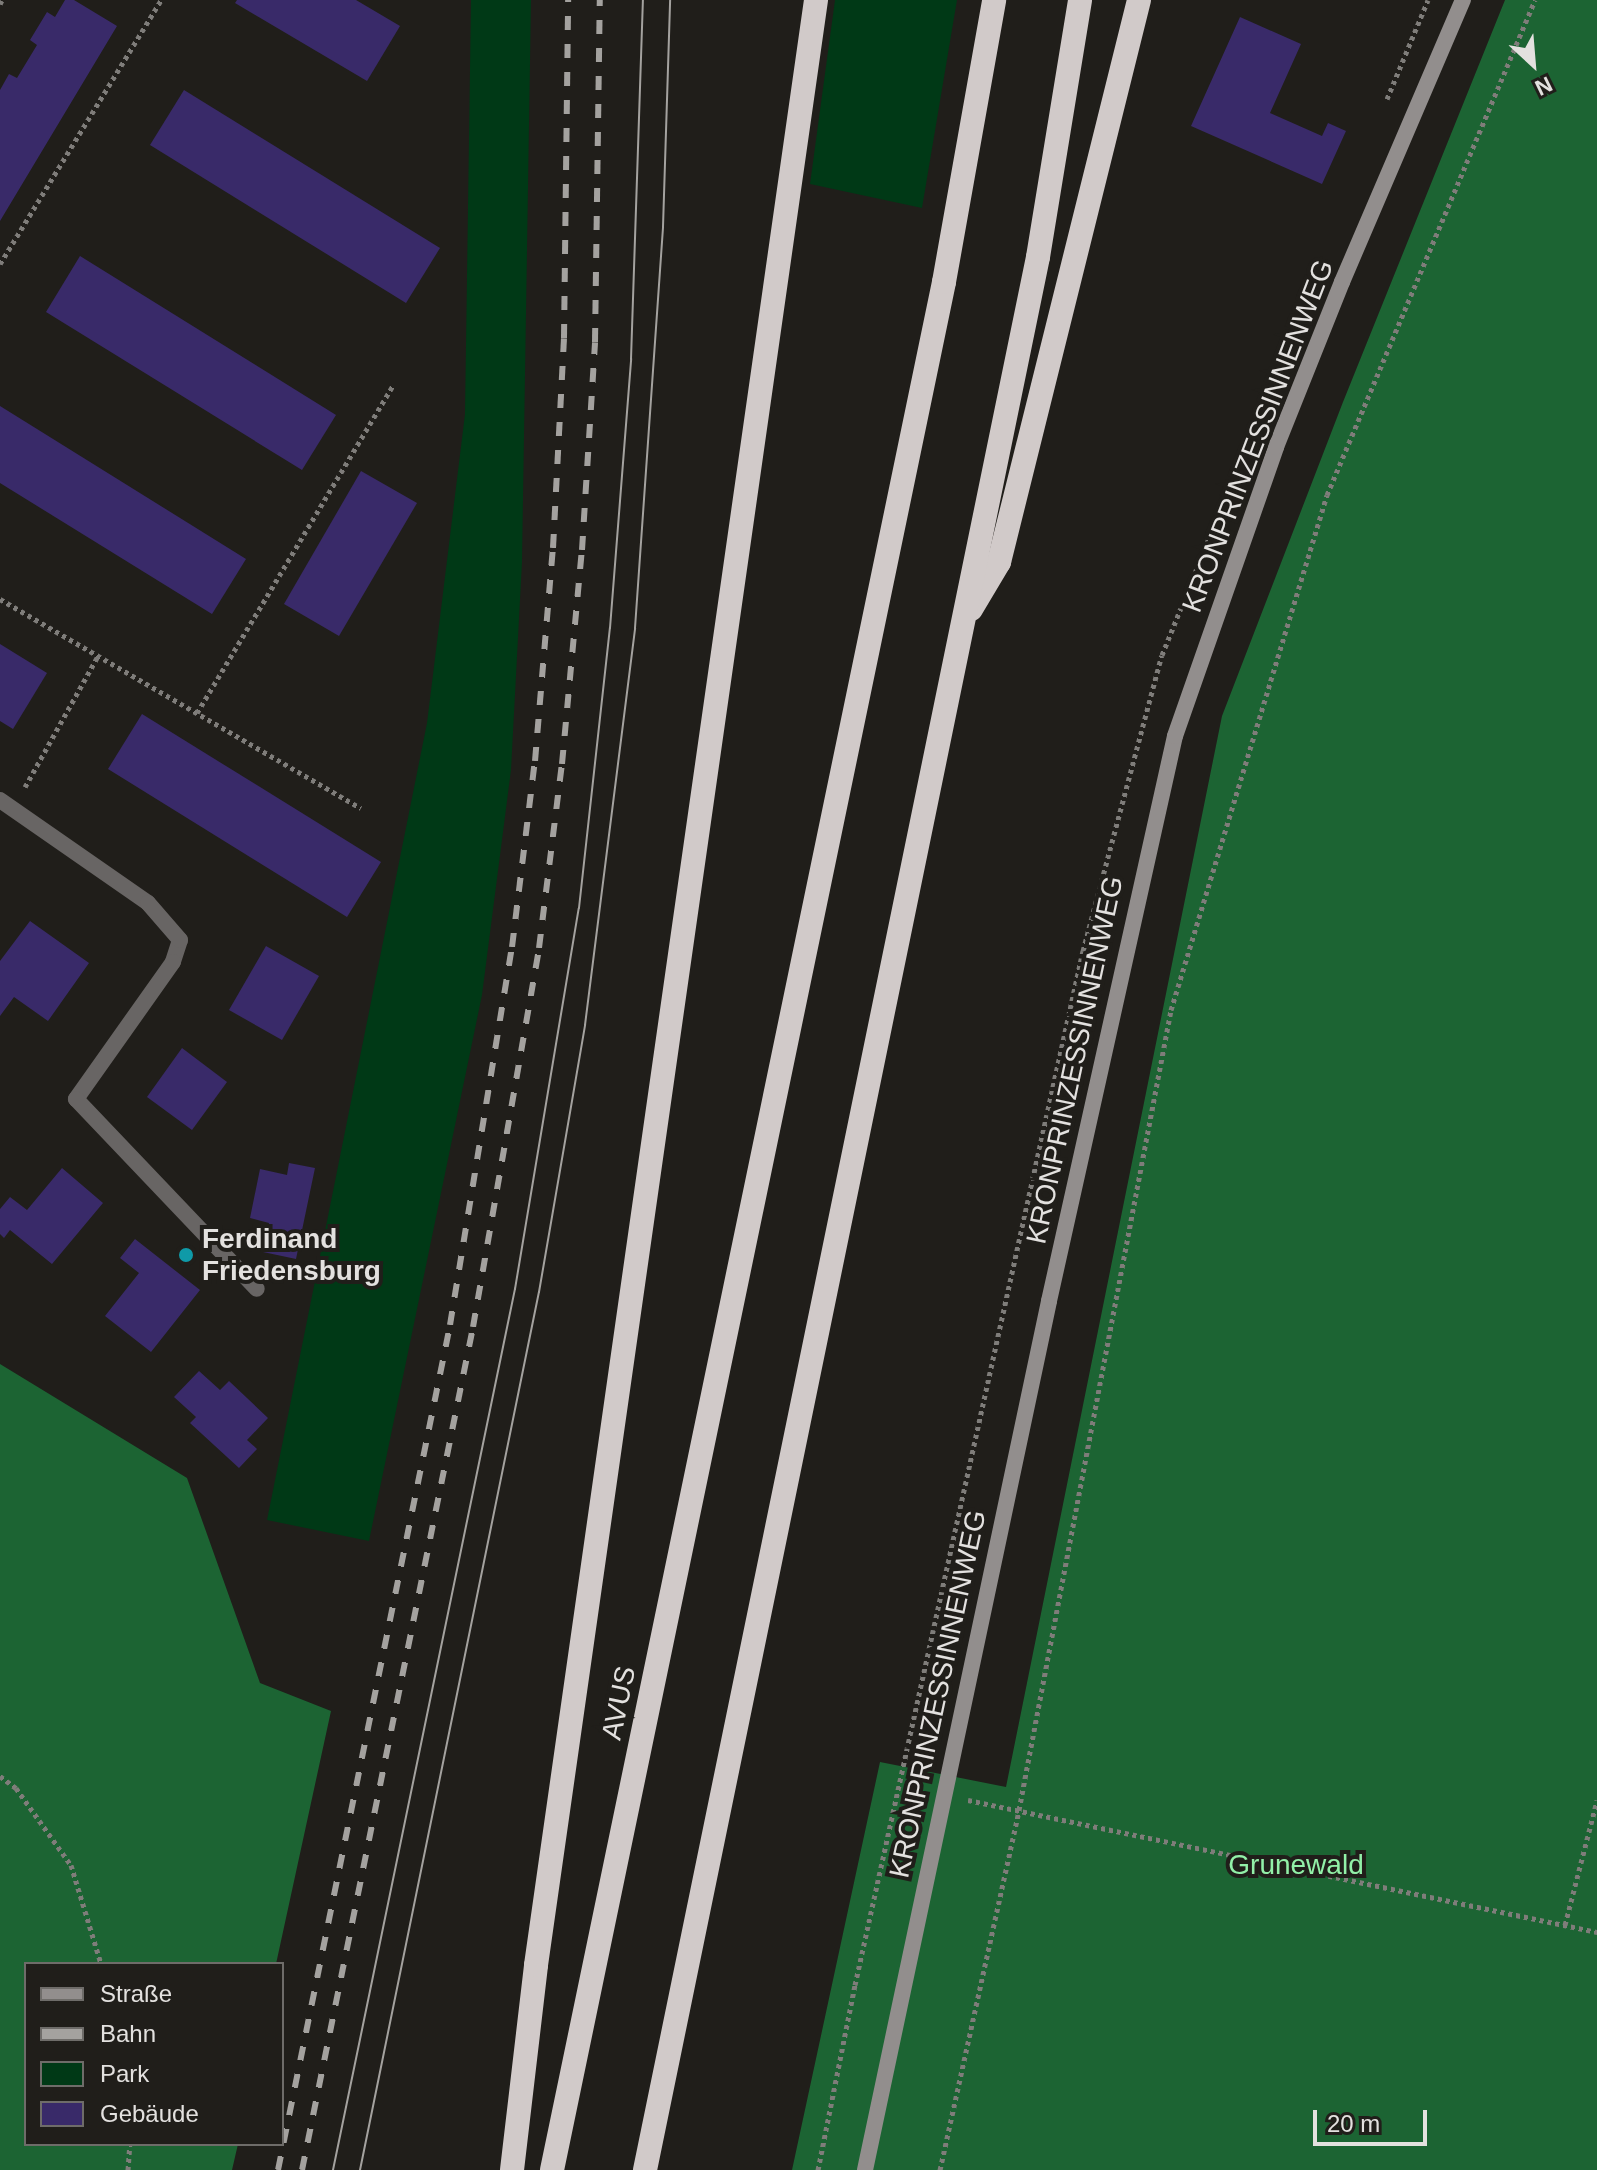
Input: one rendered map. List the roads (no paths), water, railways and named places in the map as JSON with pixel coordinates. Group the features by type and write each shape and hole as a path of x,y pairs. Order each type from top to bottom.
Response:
{"highway":[{"path":"512,2170 536,1965 816,0"},
{"name":"AVUS","path":"552,2170 944,282 994,0"},
{"path":"645,2170 1038,257 1080,0"},
{"path":"962,625 999,562 1139,0"}],"street":[{"name":"KRONPRINZESSINNENWEG","path":"865,2170 942,1795 1131,920 1175,736 1276,447 1342,282 1463,0"},
{"path":"6,804 148,903 180,940 173,962 76,1099 257,1289"}],"tram line":[{"path":"333,2170 515,1289 579,908 610,628 631,359 643,0"},
{"path":"360,2170 539,1292 585,1025 635,628 663,227 670,0"}],"railway":[{"path":"284,2141 450,1325 512,947 535,761 553,548 564,338 568,0"},
{"path":"302,2170 473,1327 539,948 562,764 582,550 595,342 600,0"},
{"path":"278,2170 283,2146"}],"place":[{"name":"Ferdinand Friedensburg","path":"186,1255"}],"park label":[{"name":"Grunewald","path":"1296,1865"}]}
